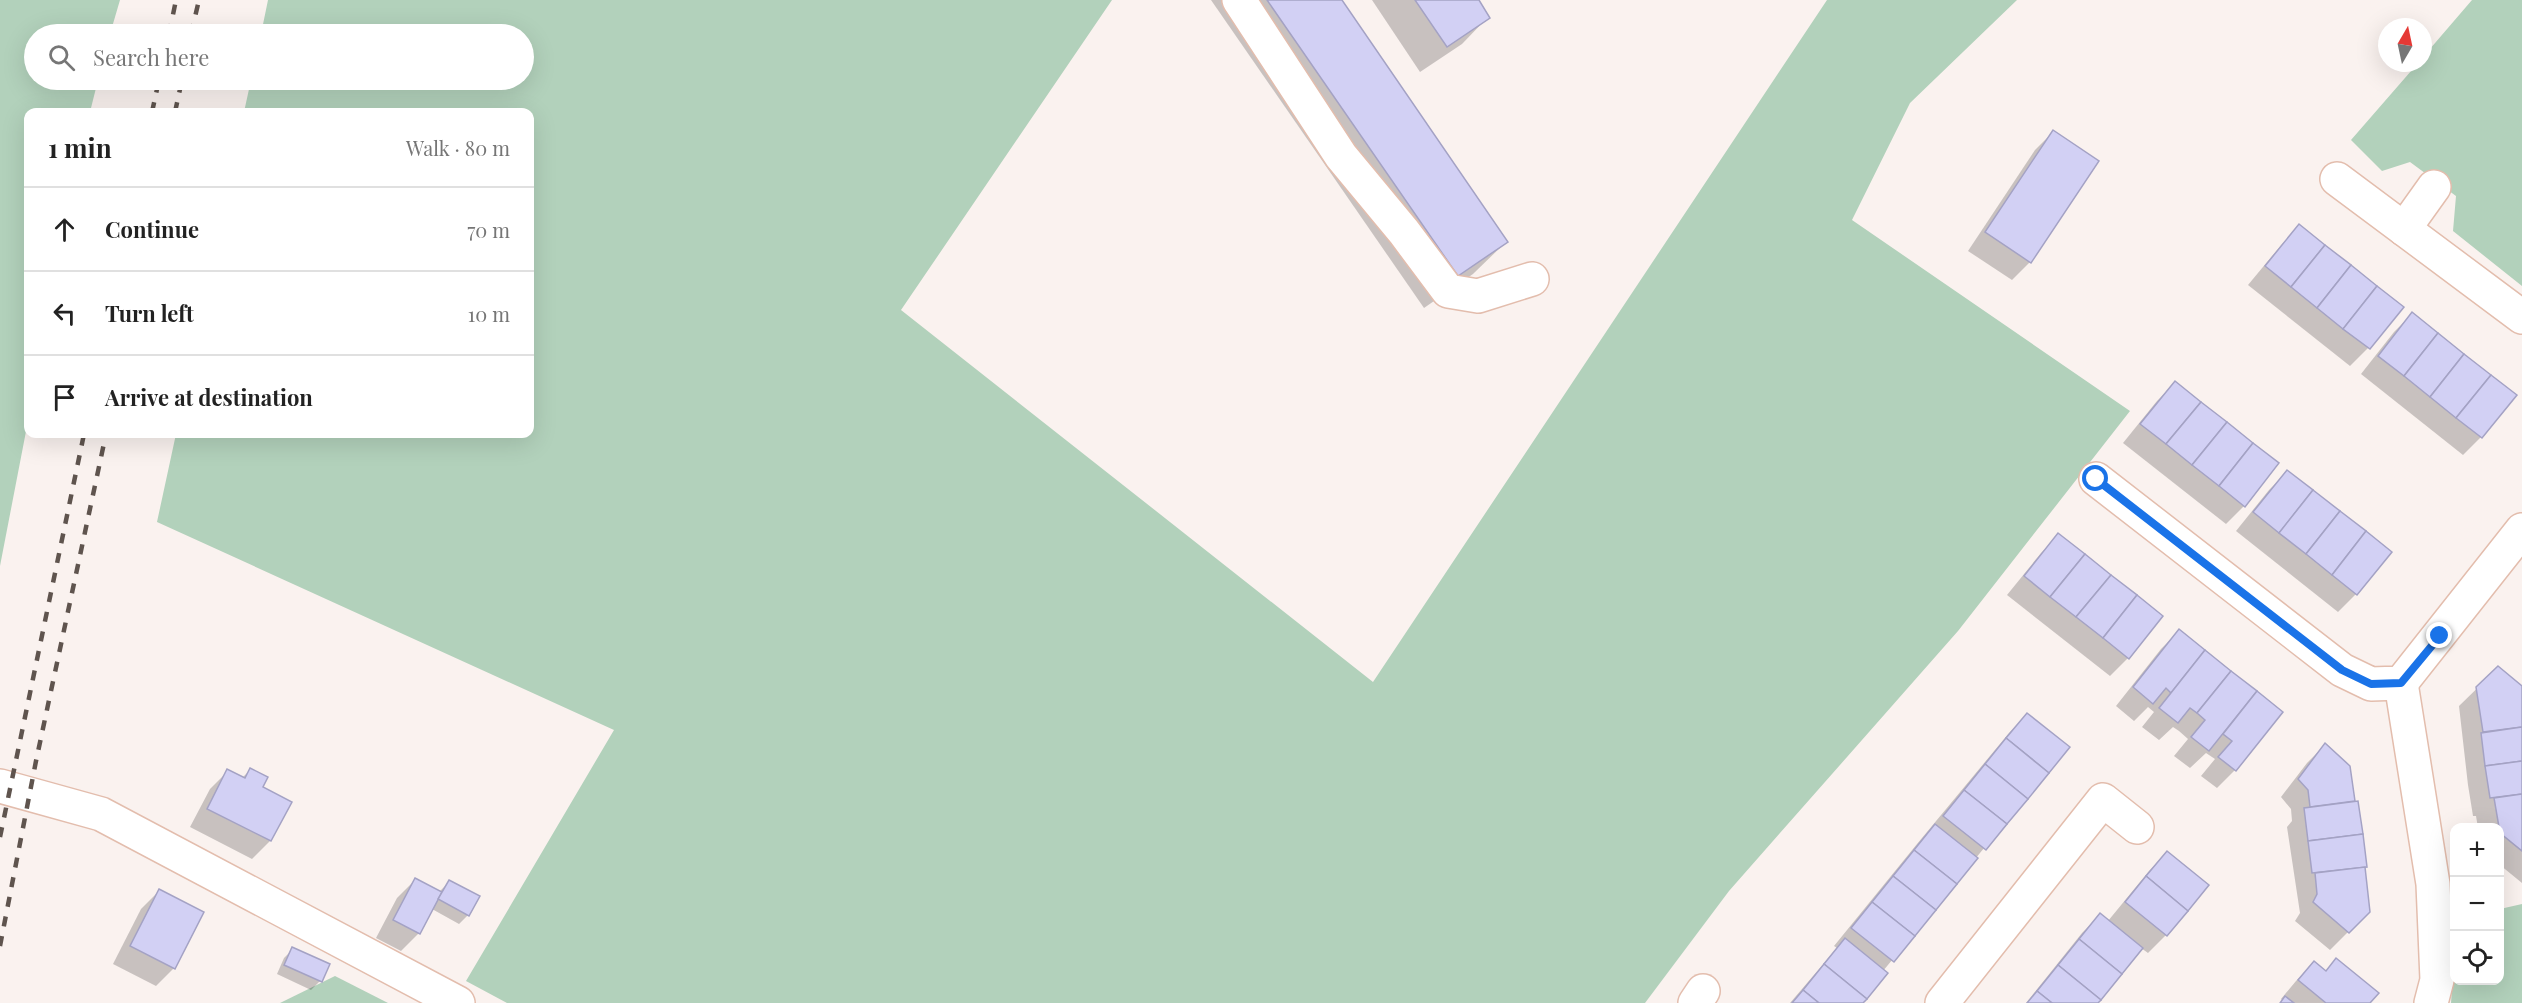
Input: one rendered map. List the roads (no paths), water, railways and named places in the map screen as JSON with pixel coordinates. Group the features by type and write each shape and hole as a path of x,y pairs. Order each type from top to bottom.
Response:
{"street":[{"path":"1239,0 1341,156 1404,232 1448,291 1478,296 1532,279"},
{"path":"2337,179 2522,317"},
{"path":"2404,229 2434,187"},
{"path":"2096,479 2342,670 2371,684 2401,683"},
{"path":"2431,1003 2437,980 2433,884 2401,683 2522,530"},
{"path":"0,786 101,814 458,1003"},
{"path":"1942,1003 2103,800 2137,827"}],"railway":[{"path":"171,24 176,0"},
{"path":"193,24 199,0"},
{"path":"153,108 157,90"},
{"path":"176,108 180,90"},
{"path":"0,837 83,438"},
{"path":"0,946 36,761 105,438"}]}
